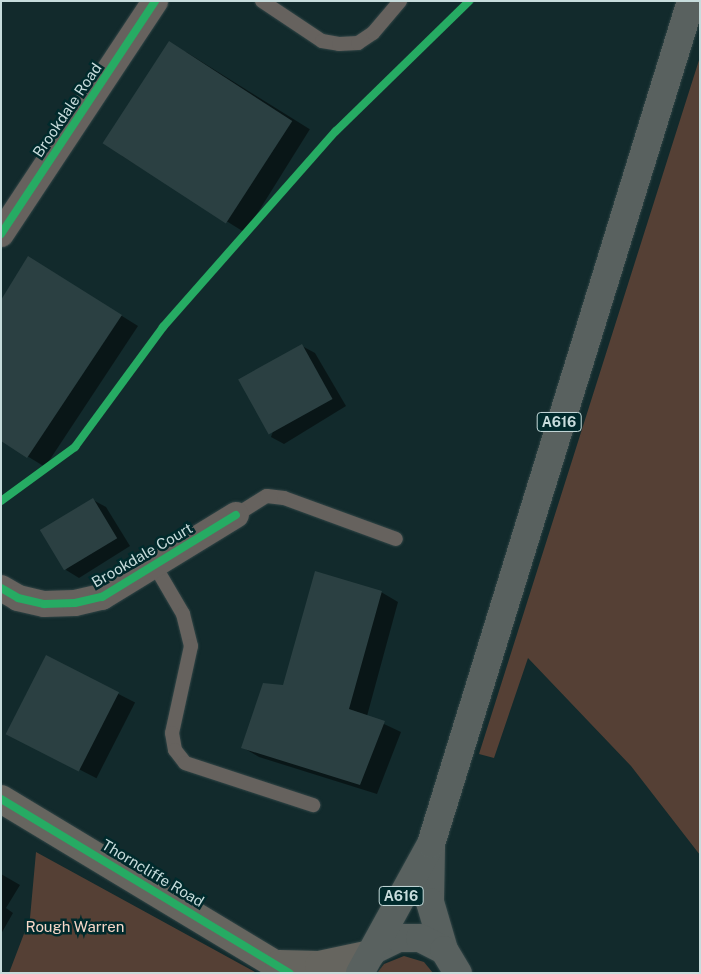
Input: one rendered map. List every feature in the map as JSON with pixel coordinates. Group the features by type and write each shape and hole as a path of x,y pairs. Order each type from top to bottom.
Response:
{"highway":[{"name":"A616","path":"368,959 431,844 691,1"},
{"name":"A616","path":"431,844 430,902 444,950 458,973"},
{"path":"368,959 386,942 409,937 430,941 444,950"}],"street":[{"name":"Brookdale Road","path":"1,234 155,1"},
{"name":"Brookdale Court","path":"1,588 18,598 44,604 75,604 102,597 236,515"},
{"name":"Thorncliffe Road","path":"1,798 285,968 368,959"}],"lane":[{"path":"262,1 322,41 339,44 358,43 374,33 400,1"},
{"path":"236,515 267,496 284,498 396,539"},
{"path":"155,566 183,614 191,646 172,733 175,750 185,763 313,805"}],"green space":[{"path":"700,57 700,855 631,766 528,658 494,758 479,754"},
{"name":"Rough Warren","path":"36,852 255,972 9,973 30,918"},
{"path":"404,956 424,962 433,973 377,973 384,964"}],"building":[{"path":"169,41 292,121 226,223 103,143"},
{"path":"28,256 122,315 27,458 1,441 1,300"},
{"path":"302,344 333,399 269,434 238,379"},
{"path":"93,498 117,538 64,570 40,530"},
{"path":"315,571 382,591 349,709 385,721 360,785 241,748 263,683 283,685"},
{"path":"46,655 119,692 79,772 6,734"}],"cycle path":[{"path":"1,234 155,1"},
{"path":"1,501 75,447 163,327 336,131 469,1"},
{"path":"1,588 18,598 44,604 75,603 102,597 236,515"},
{"path":"1,799 290,973"}]}
